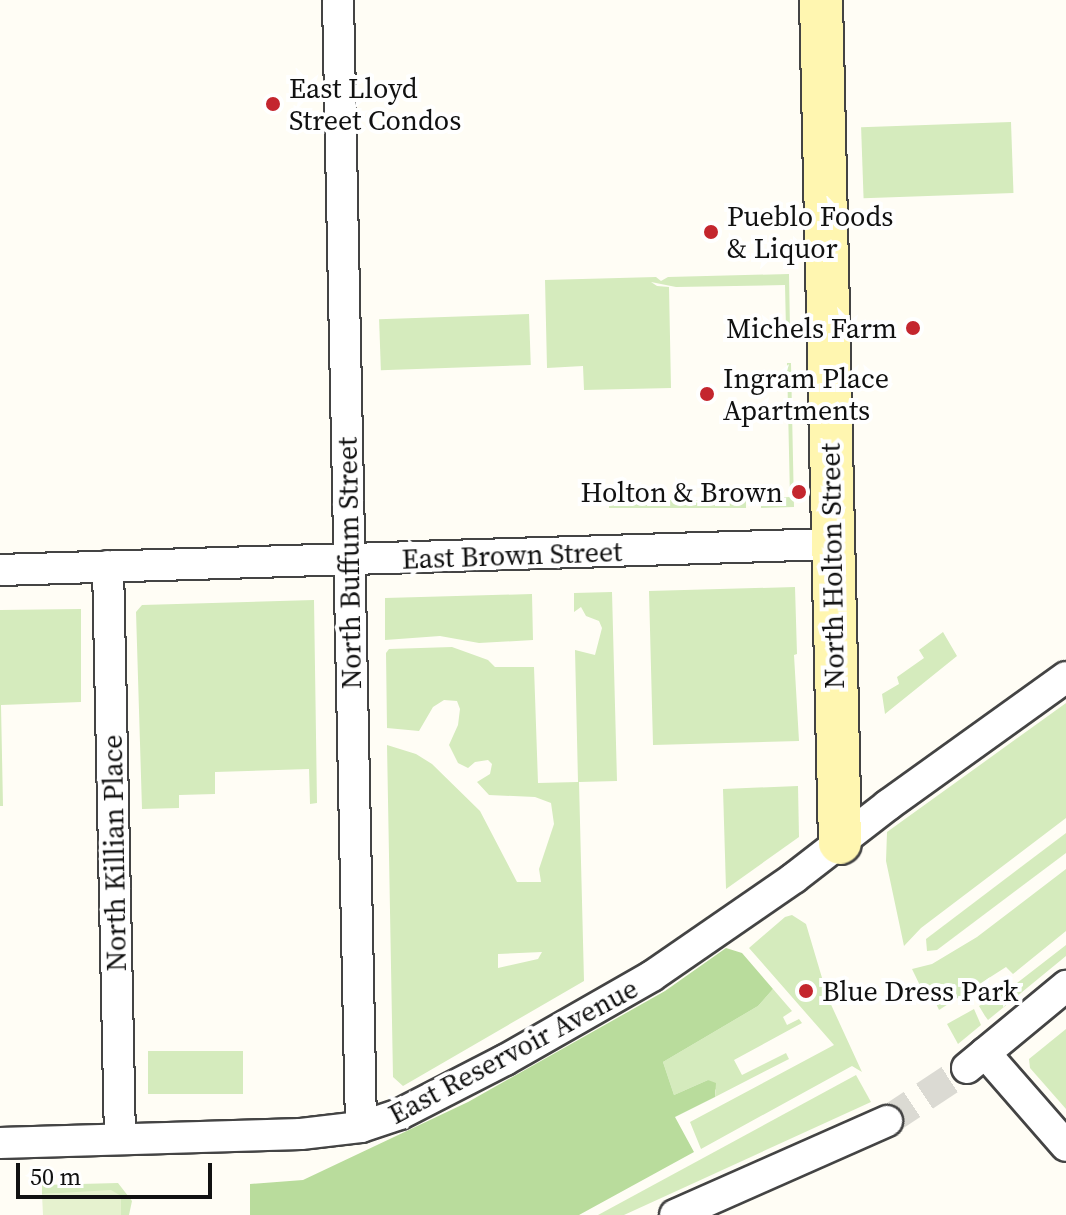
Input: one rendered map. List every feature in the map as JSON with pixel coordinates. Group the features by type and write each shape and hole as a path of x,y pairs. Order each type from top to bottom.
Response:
{"main road":[{"name":"North Holton Street","path":"821,0 840,843"}],"street":[{"name":"North Buffum Street","path":"338,0 361,1127"},
{"name":"East Brown Street","path":"0,570 832,544"},
{"name":"North Killian Place","path":"108,566 120,1139"},
{"name":"East Reservoir Avenue","path":"0,1143 301,1134 361,1127 400,1114 652,976 1066,677"},
{"path":"1066,986 976,1060 1066,1146"},
{"path":"675,1215 887,1121"}],"green space":[{"path":"1011,122 1013,193 864,198 861,127"},
{"path":"789,274 790,330 786,330 785,285 676,287 651,282 669,287 671,388 584,390 583,366 547,368 545,280 656,277 661,281 668,277"},
{"path":"529,314 531,365 381,370 379,319"},
{"path":"787,363 791,363 794,507 761,508 761,500 766,498 790,497"},
{"path":"609,500 746,500 746,508 609,508"},
{"path":"795,587 797,654 794,655 799,741 653,745 649,591"},
{"path":"612,592 617,781 579,782 584,981 403,1086 393,1077 387,745 416,754 432,764 480,811 517,882 541,882 539,869 554,824 551,803 535,797 489,795 477,782 490,774 492,764 488,760 475,762 468,768 458,763 449,745 458,725 460,709 457,701 444,700 433,707 419,731 387,728 386,653 389,649 452,647 488,660 495,667 534,667 538,783 578,782 575,650 595,655 602,628 599,621 586,616 581,607 574,612 574,593","holes":["542,952 538,959 498,968 498,954"]},
{"path":"532,594 533,640 479,643 440,636 385,640 385,598"},
{"path":"314,600 317,803 310,804 309,769 215,772 215,794 179,795 179,808 142,809 136,612 142,605"},
{"path":"81,609 81,702 1,705 3,806 0,806 0,610"},
{"path":"943,632 957,656 885,714 882,694 899,684 897,677 924,658 919,650"},
{"path":"1066,703 1066,818 921,928 904,946 886,861 887,832"},
{"path":"798,786 799,837 726,889 723,789"},
{"path":"1066,833 1066,853 937,950 927,951 926,939"},
{"path":"1066,869 1066,931 1013,974 1006,967 939,1010 932,995 926,998 912,969 932,964 977,937"},
{"path":"792,915 806,924 828,998 862,1072 852,1066 701,1149 690,1122 834,1045 749,948 785,917"},
{"path":"1066,945 1066,956 988,1020 979,1006 1017,983"},
{"path":"726,948 742,953 773,989 758,1006 663,1062 674,1095 708,1080 716,1083 715,1097 675,1117 694,1152 579,1215 250,1215 250,1184 303,1180 468,1102 665,991"},
{"path":"773,989 792,1011 783,1017 787,1025 799,1019 802,1023 734,1060 742,1075 786,1053 789,1059 715,1097 716,1090 708,1080 674,1095 663,1062 758,1006"},
{"path":"974,1009 981,1025 958,1044 947,1024"},
{"path":"1066,1029 1066,1109 1030,1068 1029,1059"},
{"path":"148,1051 243,1051 243,1094 148,1094"},
{"path":"856,1075 871,1102 624,1215 598,1215"},
{"path":"118,1183 132,1201 129,1215 121,1215 120,1197 111,1192 42,1194 42,1185"},
{"path":"111,1190 121,1196 121,1215 43,1215 42,1194"}],"tunnel":[{"path":"887,1121 967,1068"}],"place":[{"name":"East Lloyd Street Condos","path":"273,104"},
{"name":"Pueblo Foods & Liquor","path":"711,232"},
{"name":"Michels Farm","path":"913,328"},
{"name":"Ingram Place Apartments","path":"707,394"},
{"name":"Holton & Brown","path":"799,492"},
{"name":"Blue Dress Park","path":"806,991"}]}
